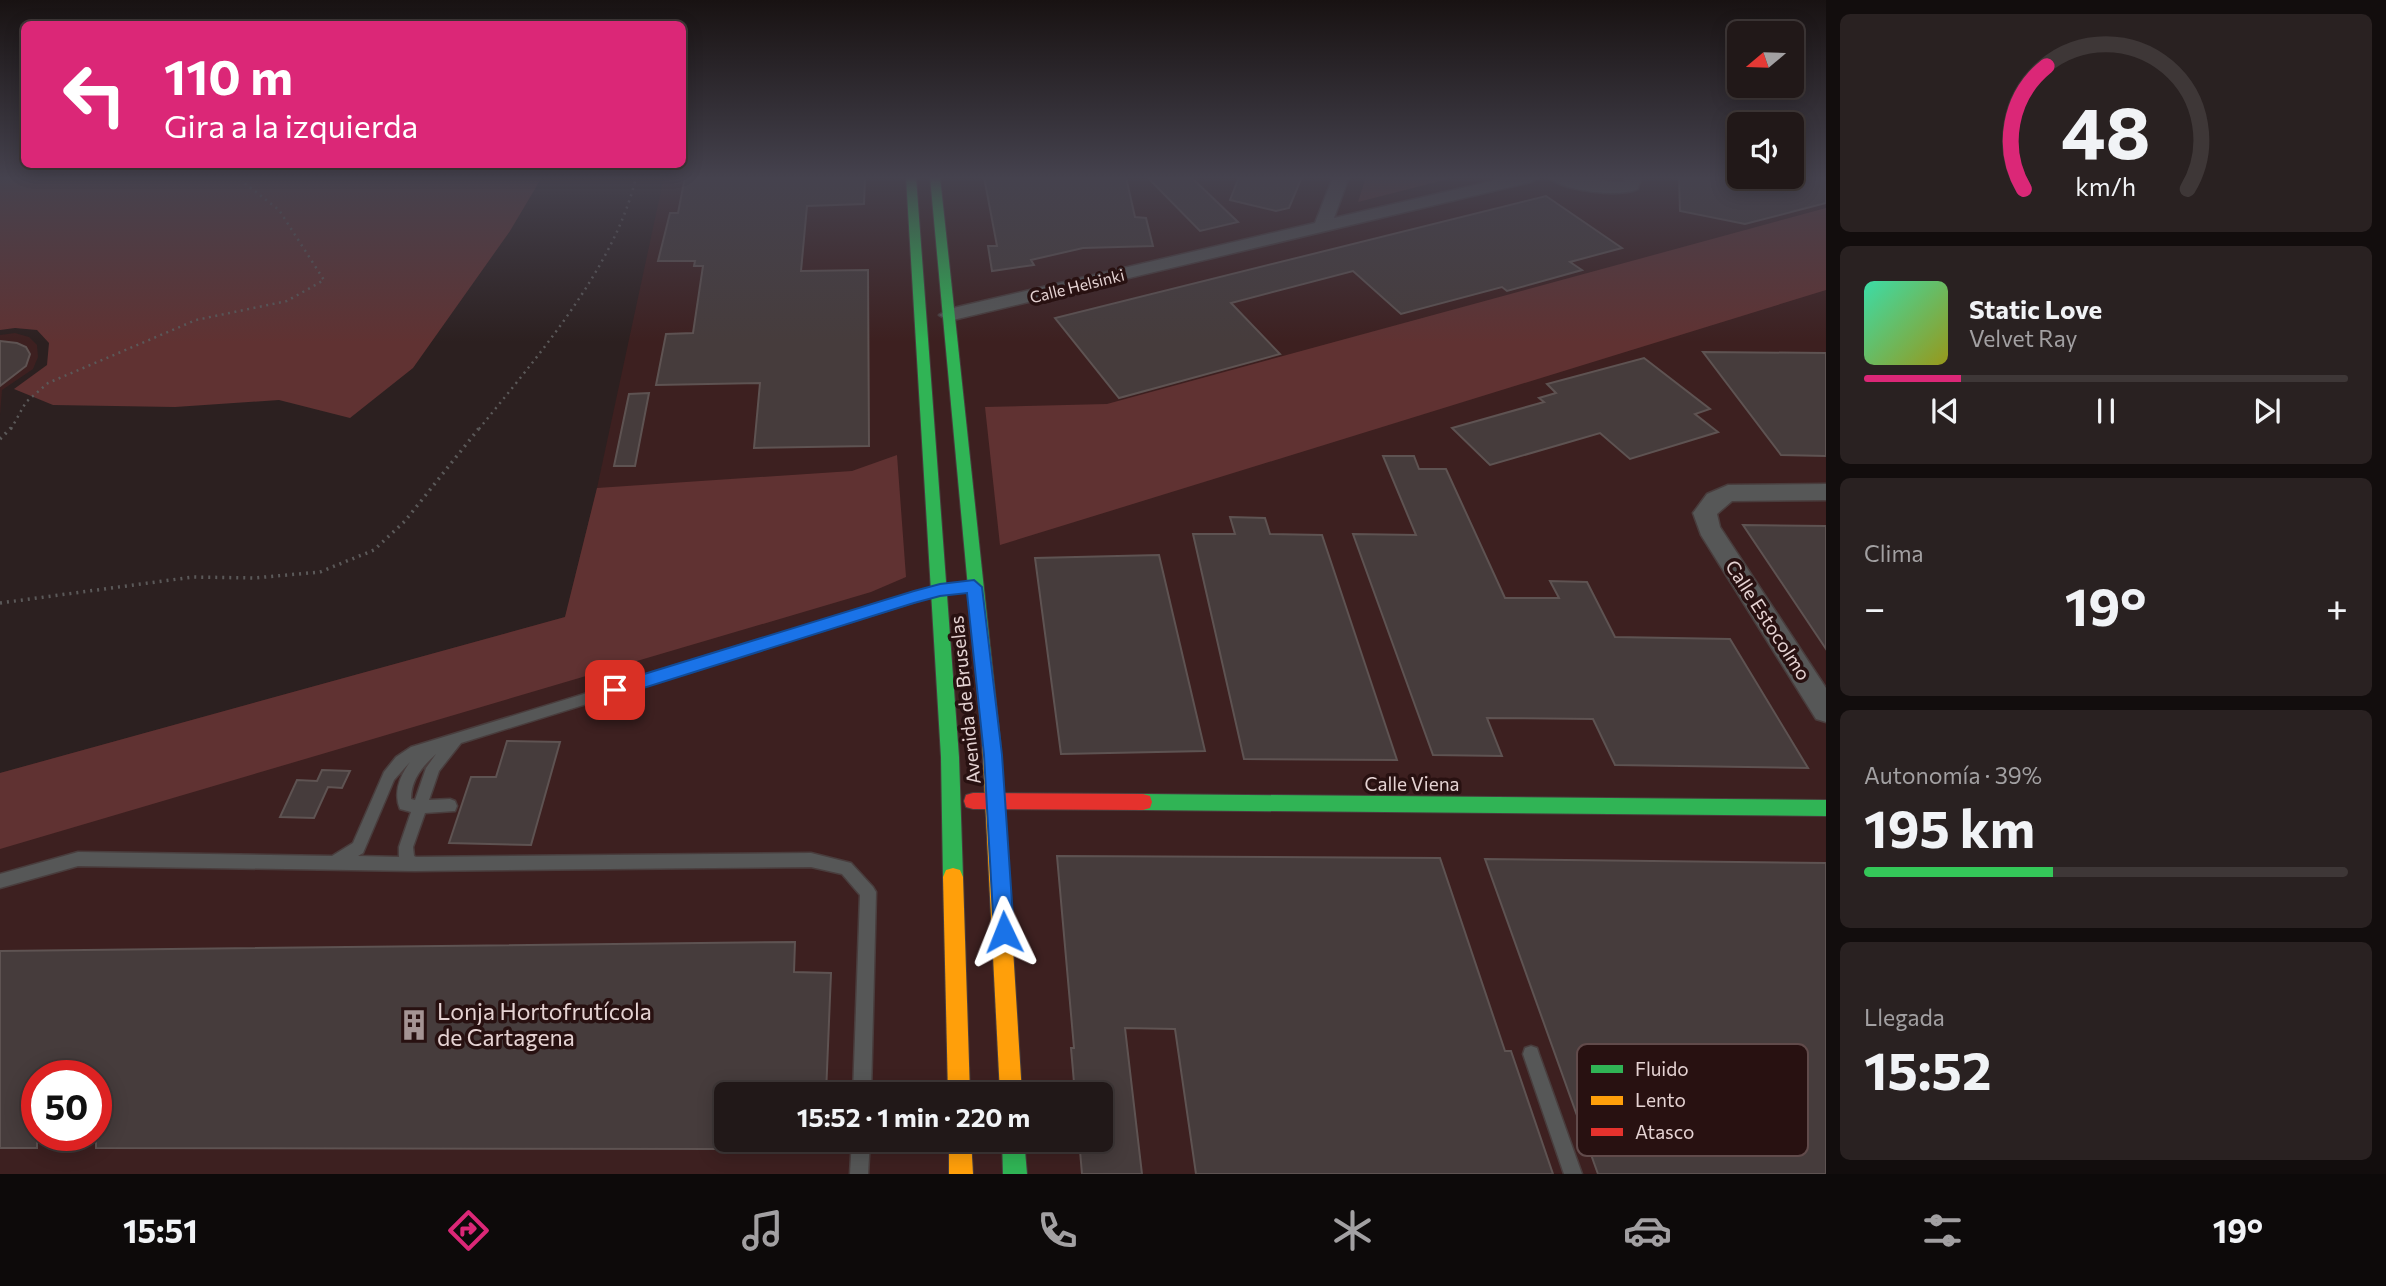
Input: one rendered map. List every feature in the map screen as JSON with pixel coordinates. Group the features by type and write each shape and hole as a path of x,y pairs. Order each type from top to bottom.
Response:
{"main road":[{"name":"Avenida de Bruselas","path":"915,232 921,317 957,588 997,802 1010,1082"},
{"name":"Avenida de Bruselas","path":"941,232 949,315 957,588 952,801 959,1082"},
{"path":"921,317 949,315"},
{"name":"Calle Viena","path":"952,801 1826,808"},
{"path":"960,1152 961,1174"},
{"path":"1014,1152 1015,1174"}],"street":[{"name":"Calle Helsinki","path":"949,315 1302,232"},
{"name":"Calle Estocolmo","path":"1826,492 1728,493 1715,500 1705,513 1709,529 1826,711"}],"lane":[{"path":"330,864 358,848 389,776 401,761 415,751 957,588"},
{"path":"415,864 407,860 406,847 419,807 433,768 457,739"},
{"path":"436,745 410,774 403,795 405,804 419,807 450,806"},
{"path":"0,881 78,859 330,864 811,860 846,868 868,892 862,1082"},
{"path":"1531,1054 1573,1174"},
{"path":"859,1174 860,1152"}],"path":[{"path":"0,439 16,424 26,402 48,383 196,320 287,301 324,280 296,232"},
{"path":"0,604 193,577 254,578 320,572 374,550 405,521 558,331 615,232"}],"shaded area":[{"path":"0,232 509,232 413,368 350,418 279,400 175,407 53,405 14,389 47,365 49,343 37,330 0,330"},
{"path":"652,232 1826,232 1826,1174 0,1174 0,773 565,617 597,488"},
{"path":"1739,232 1826,232 1826,290 1000,545 985,407 1107,404"},
{"path":"15,333 29,337 37,345 38,357 33,369 2,390 0,415 0,335"},
{"path":"897,455 906,577 871,592 0,849 0,773 565,617 597,488 852,471"}],"building":[{"path":"665,232 805,232 801,271 868,270 869,446 754,448 760,383 656,385 666,334 693,333 703,266 694,266 695,261 658,261"},
{"path":"994,232 1149,232 1153,246 1083,248 1031,260 1034,265 992,271 988,246 997,246"},
{"path":"1402,232 1598,232 1622,248 1570,262 1582,270 1507,291 1502,287 1401,314 1353,271 1231,303 1280,354 1119,398 1055,318"},
{"path":"0,341 17,343 26,347 30,354 26,366 0,386"},
{"path":"1703,352 1826,353 1826,456 1781,455"},
{"path":"1644,358 1710,409 1695,414 1718,432 1630,459 1600,433 1490,465 1452,428 1544,402 1539,398 1556,393 1547,384"},
{"path":"649,393 635,466 614,466 629,394"},
{"path":"1383,456 1414,456 1419,469 1446,469 1505,598 1559,598 1550,581 1587,582 1615,637 1730,639 1808,768 1615,765 1593,719 1487,718 1502,756 1433,755 1353,534 1416,535"},
{"path":"1230,517 1265,518 1270,534 1322,535 1397,760 1244,759 1193,534 1235,534"},
{"path":"1743,525 1826,526 1826,649"},
{"path":"1159,555 1205,751 1061,754 1035,558"},
{"path":"507,741 560,742 531,845 449,843 471,777 496,777"},
{"path":"322,770 350,771 342,788 328,787 314,818 280,817 297,780 317,781"},
{"path":"1057,856 1440,858 1505,1051 1511,1051 1553,1174 1196,1174 1175,1029 1125,1028 1142,1174 1082,1174 1080,1152 1113,1152 1113,1082 1074,1082 1071,1048 1074,1048"},
{"path":"1485,859 1826,863 1826,1174 1598,1174 1592,1156 1808,1156 1808,1044 1577,1044 1577,1115"},
{"name":"Lonja Hortofrutícola de Cartagena","path":"795,942 794,972 831,973 826,1082 714,1082 714,1149 112,1148 112,1060 21,1060 21,1148 0,1148 0,951"}],"traffic: fast":[{"path":"915,232 950,757 953,877"},
{"path":"940,232 991,739"},
{"path":"1143,802 1826,808"},
{"path":"1014,1152 1015,1174"}],"traffic: slow":[{"path":"991,739 1010,1082"},
{"path":"953,877 959,1082"},
{"path":"960,1152 961,1174"}],"traffic: jam":[{"path":"973,801 1143,802"}],"place":[{"name":"Lonja Hortofrutícola de Cartagena","path":"414,1025"}],"route":[{"path":"615,690 914,597 940,590 974,587 993,755 1004,932"}]}
